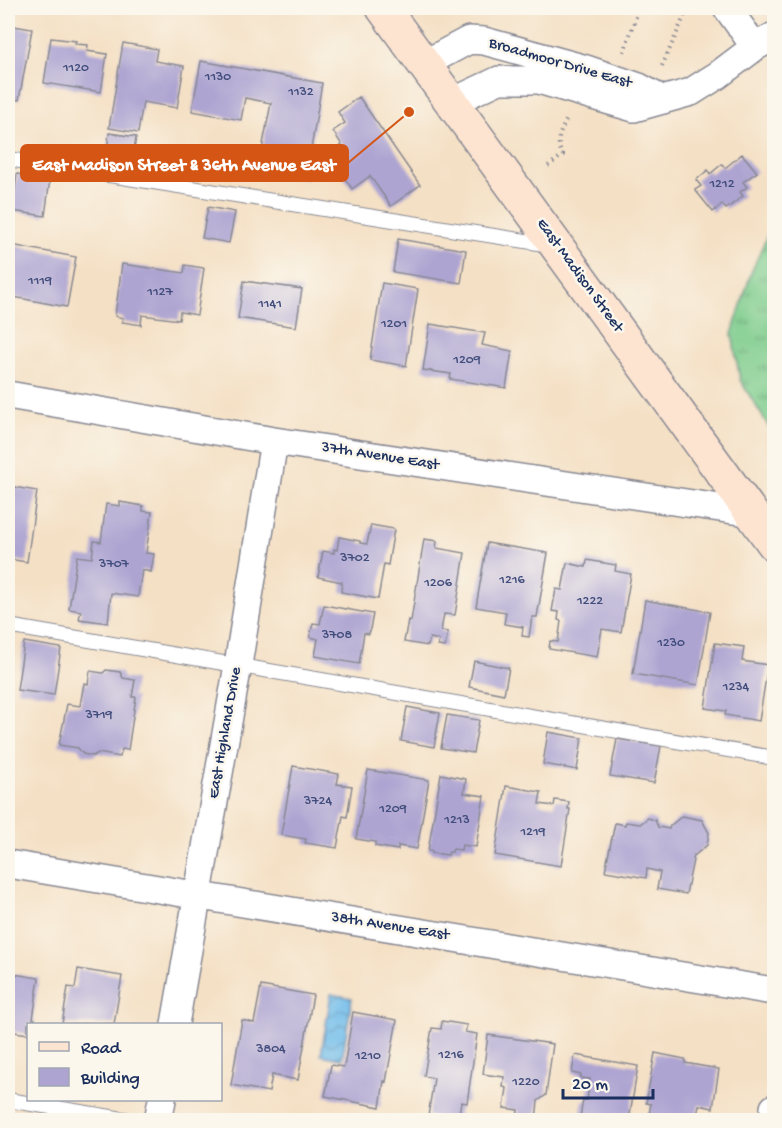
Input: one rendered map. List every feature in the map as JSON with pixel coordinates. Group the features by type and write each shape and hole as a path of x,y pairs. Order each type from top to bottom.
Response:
{"main road":[{"name":"East Madison Street","path":"383,8 774,544"}],"street":[{"path":"727,8 765,42"},
{"name":"Broadmoor Drive East","path":"424,64 469,40 484,40 586,69 639,87 660,87 691,92 765,42"},
{"name":"Broadmoor Drive East","path":"452,102 499,80 539,80 634,108 660,87"},
{"name":"37th Avenue East","path":"8,395 274,441 753,513"},
{"name":"East Highland Drive","path":"175,1023 238,665 274,441"},
{"name":"38th Avenue East","path":"8,864 774,993"},
{"path":"159,1120 162,1101"},
{"path":"773,1120 774,1108"}],"lane":[{"path":"8,159 557,246"},
{"path":"8,626 774,758"},
{"path":"8,1100 129,1120"}],"path":[{"path":"624,53 639,8"},
{"path":"660,87 688,8"},
{"path":"548,166 563,155 558,146 559,139 572,108"}],"green space":[{"path":"774,220 774,435 740,380 732,334 751,273"}],"water":[{"path":"331,994 352,998 342,1059 321,1055"}],"building":[{"path":"8,25 32,29 19,100 8,98"},
{"path":"51,38 76,41 75,44 88,45 87,51 107,54 101,92 44,83"},
{"path":"123,43 157,49 155,61 184,66 177,108 143,102 138,133 109,128"},
{"path":"201,61 322,83 306,179 258,170 271,103 245,98 241,120 192,111"},
{"path":"359,97 420,185 391,206 370,176 352,189 329,155 342,145 333,131 345,123 338,112"},
{"path":"109,133 136,137 132,163 106,160"},
{"path":"742,154 757,172 743,182 747,187 740,192 743,196 726,209 722,204 713,212 695,190 701,186 696,180 708,170 710,174 722,164 725,168"},
{"path":"17,174 50,179 45,216 12,211"},
{"path":"8,176 14,177 9,209 8,209"},
{"path":"208,207 235,212 229,243 202,238"},
{"path":"398,239 466,250 461,283 393,272"},
{"path":"11,245 76,257 67,307 8,296 8,265"},
{"path":"122,264 184,273 185,265 204,268 197,315 180,312 179,320 142,315 141,325 122,322 123,318 115,316"},
{"path":"244,281 302,289 296,327 238,318"},
{"path":"382,283 418,289 406,366 370,360"},
{"path":"430,324 485,333 482,345 512,351 506,388 450,379 451,374 423,370"},
{"path":"8,486 37,491 27,562 8,559"},
{"path":"120,502 143,506 143,511 152,512 146,553 154,554 151,572 142,570 138,597 111,593 108,623 79,619 81,611 69,609 77,556 92,558 94,541 101,542 106,504 120,506"},
{"path":"371,525 394,529 388,565 384,564 378,599 341,592 342,582 318,577 323,551 334,553 334,549 337,550 339,537 367,544"},
{"path":"424,539 437,541 436,548 465,553 455,615 444,614 441,631 448,632 445,647 438,646 439,640 430,638 428,646 404,642 408,620 411,621"},
{"path":"487,543 548,553 537,617 532,617 529,637 522,636 523,627 504,624 506,612 476,607"},
{"path":"587,560 616,565 615,571 631,574 621,632 602,629 597,657 549,649 550,641 558,642 561,621 558,620 559,612 552,611 556,589 562,590 567,563 586,567"},
{"path":"645,600 710,612 698,685 633,674"},
{"path":"324,605 373,614 369,634 364,633 359,664 315,656 318,639 310,637 313,623 320,624"},
{"path":"24,642 61,648 54,695 17,690"},
{"path":"715,643 744,647 742,661 768,665 759,721 725,715 726,711 705,708"},
{"path":"474,661 509,668 504,694 469,687"},
{"path":"106,670 120,672 123,678 135,680 132,697 136,697 128,750 122,749 120,757 98,753 93,756 83,754 78,748 59,745 67,704 80,706 84,683 88,684 90,671 103,673"},
{"path":"407,707 440,713 434,747 401,741"},
{"path":"447,715 479,720 473,753 441,748"},
{"path":"548,732 582,738 577,770 543,764"},
{"path":"617,739 661,746 654,783 610,776"},
{"path":"293,766 339,774 337,784 352,786 347,817 343,816 337,848 305,843 306,839 281,835"},
{"path":"368,770 429,780 417,849 398,846 398,850 375,846 375,842 356,839"},
{"path":"441,774 466,779 464,793 484,796 476,847 462,845 461,850 453,849 448,855 428,851"},
{"path":"506,786 541,792 539,804 554,806 555,800 569,802 568,809 570,809 561,866 495,855"},
{"path":"682,816 702,820 709,833 707,845 694,855 686,894 657,889 660,872 647,869 646,878 605,871 615,823 640,824 648,818 655,820 658,827 669,829"},
{"path":"78,969 122,976 114,1023 62,1023 68,987 75,988"},
{"path":"8,973 39,978 34,1023 27,1023 27,1034 8,1031"},
{"path":"261,986 313,995 298,1080 272,1075 269,1092 231,1085 242,1020 254,1023"},
{"path":"353,1012 397,1020 380,1107 325,1096 331,1065 344,1067"},
{"path":"442,1021 467,1025 465,1032 477,1034 467,1103 461,1102 458,1120 428,1116 434,1078 424,1076 432,1028 441,1029"},
{"path":"488,1035 553,1044 546,1095 538,1101 536,1120 517,1118 518,1110 504,1108 507,1088 503,1087 504,1077 483,1074"},
{"path":"655,1053 685,1059 685,1063 719,1069 713,1108 699,1105 697,1116 691,1115 690,1120 648,1120 651,1104 646,1103"},
{"path":"575,1055 638,1066 629,1120 583,1120 580,1117 583,1100 587,1100 590,1079 581,1078 581,1075 572,1073"}],"place":[{"name":"East Madison Street & 36th Avenue East","path":"409,112"}]}
